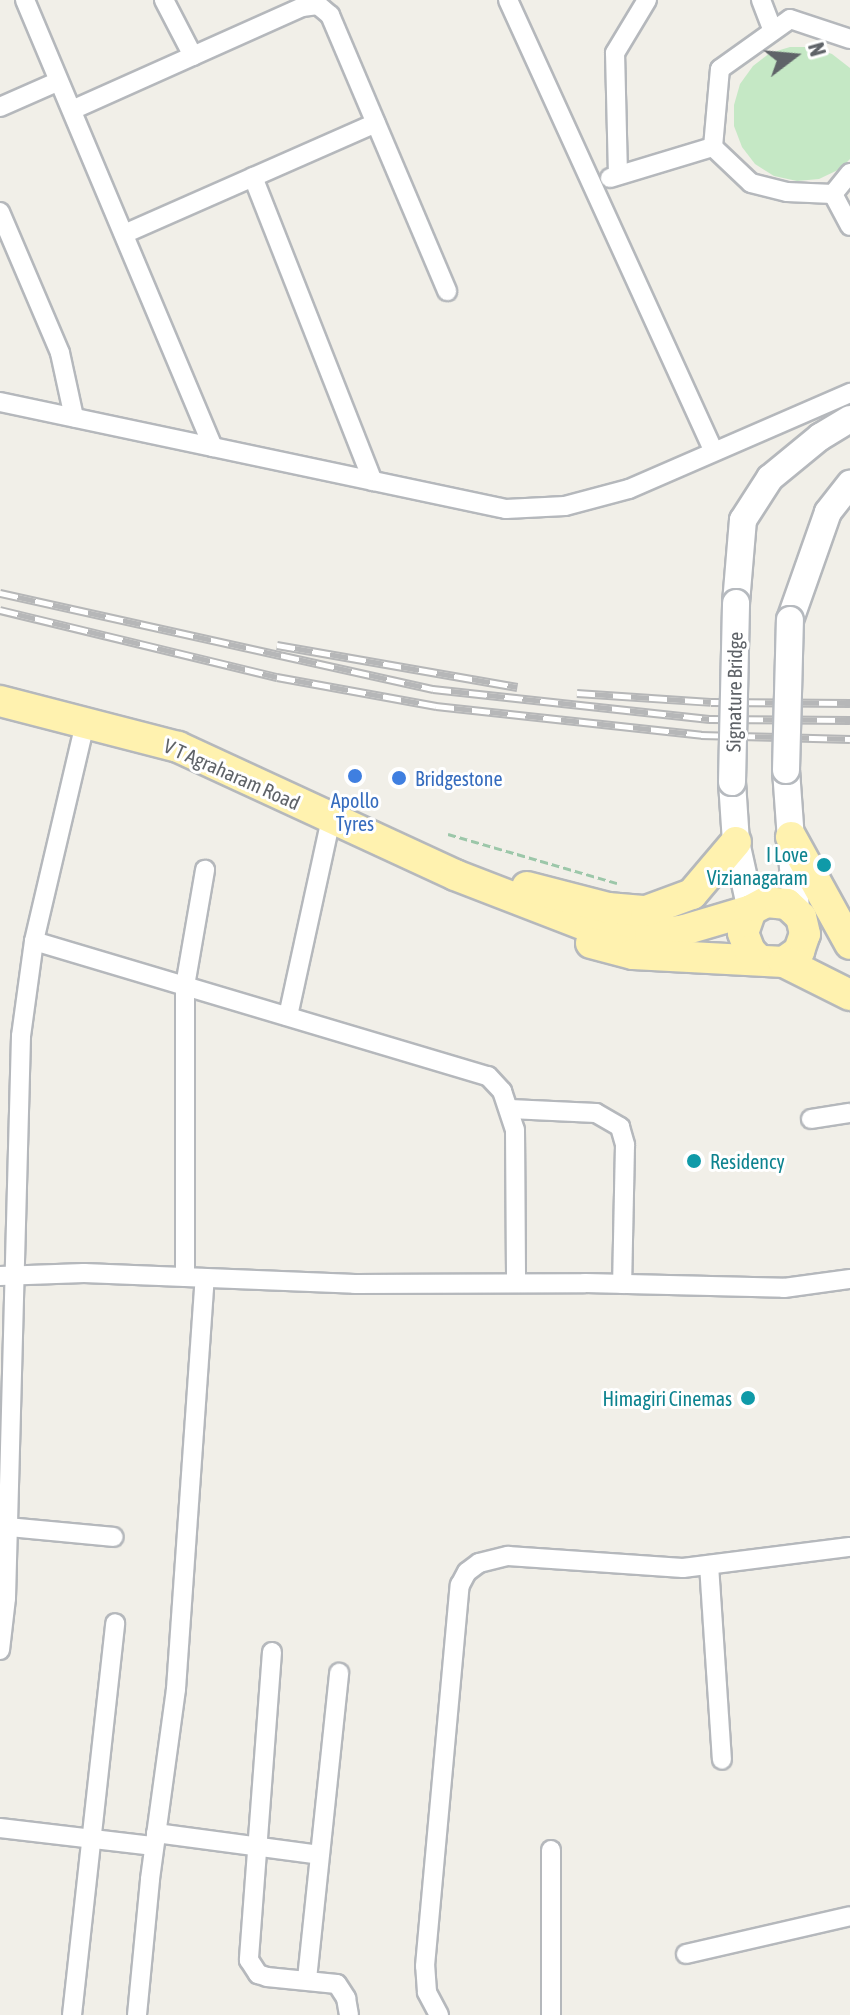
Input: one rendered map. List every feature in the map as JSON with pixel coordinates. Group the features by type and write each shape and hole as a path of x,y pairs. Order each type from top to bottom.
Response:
{"main road":[{"name":"V T Agraharam Road","path":"0,701 178,747 455,875"},
{"path":"791,837 850,944"},
{"path":"455,875 557,892 608,908 646,911 692,894 736,842"},
{"path":"455,875 590,927 650,935 684,930 759,906 787,904 800,918 850,952"},
{"path":"455,875 545,930 633,954 694,960 770,960 803,943 800,918"},
{"path":"759,906 743,933 750,951 850,995"}],"street":[{"path":"25,0 213,447"},
{"path":"164,0 193,56"},
{"path":"508,0 714,451"},
{"path":"618,175 615,53 647,0"},
{"path":"761,0 773,31"},
{"path":"72,110 302,7 318,5 330,15 447,291"},
{"path":"713,147 720,69 790,19 850,39"},
{"path":"0,107 59,81"},
{"path":"124,234 376,123"},
{"path":"592,183 713,147"},
{"path":"713,147 751,183 787,192 833,194"},
{"path":"833,194 850,173"},
{"path":"253,177 373,481"},
{"path":"833,194 850,226"},
{"path":"0,212 60,353 74,417"},
{"path":"0,402 506,509 565,506 629,489 850,393"},
{"name":"Signature Bridge","path":"759,906 736,842 732,782 736,603 743,520 770,478 820,437 850,419"},
{"path":"800,918 786,770 790,620 828,512 850,484"},
{"path":"0,1650 8,1527 8,1275 21,1036 34,941 85,723"},
{"path":"288,1016 331,819"},
{"path":"185,1277 185,986 205,870"},
{"path":"34,941 476,1071 495,1082 510,1109 515,1130 516,1283"},
{"path":"510,1109 596,1113 620,1127 625,1145 622,1284"},
{"path":"811,1119 850,1113"},
{"path":"8,1275 84,1273 355,1284 516,1283 784,1288 850,1279"},
{"path":"137,2015 155,1840 176,1689 205,1278"},
{"path":"8,1527 114,1537"},
{"path":"439,2015 427,1992 425,1966 460,1585 467,1572 479,1563 508,1556 683,1568 850,1547"},
{"path":"709,1565 722,1760"},
{"path":"72,2015 94,1839 115,1623"},
{"path":"272,1652 249,1960 252,1968 267,1977 337,1984 346,1998 349,2015"},
{"path":"307,1979 339,1673"},
{"path":"0,1828 94,1839 155,1840 320,1855"},
{"path":"551,1850 551,2015"},
{"path":"686,1954 850,1916"}],"path":[{"path":"448,834 627,885"}],"green space":[{"path":"790,47 812,47 832,54 850,68 850,159 840,169 819,179 797,181 774,176 755,164 742,147 734,126 734,105 740,84 753,66 770,53"}],"railway":[{"path":"0,593 433,689 709,719 850,720"},
{"path":"0,610 277,677 436,706 701,735 850,739"},
{"path":"277,645 517,687"},
{"path":"577,693 711,702 850,703"}],"place":[{"name":"Apollo Tyres","path":"355,776"},
{"name":"Bridgestone","path":"399,778"},
{"name":"I Love Vizianagaram","path":"824,865"},
{"name":"Residency","path":"694,1161"},
{"name":"Himagiri Cinemas","path":"748,1398"}]}
